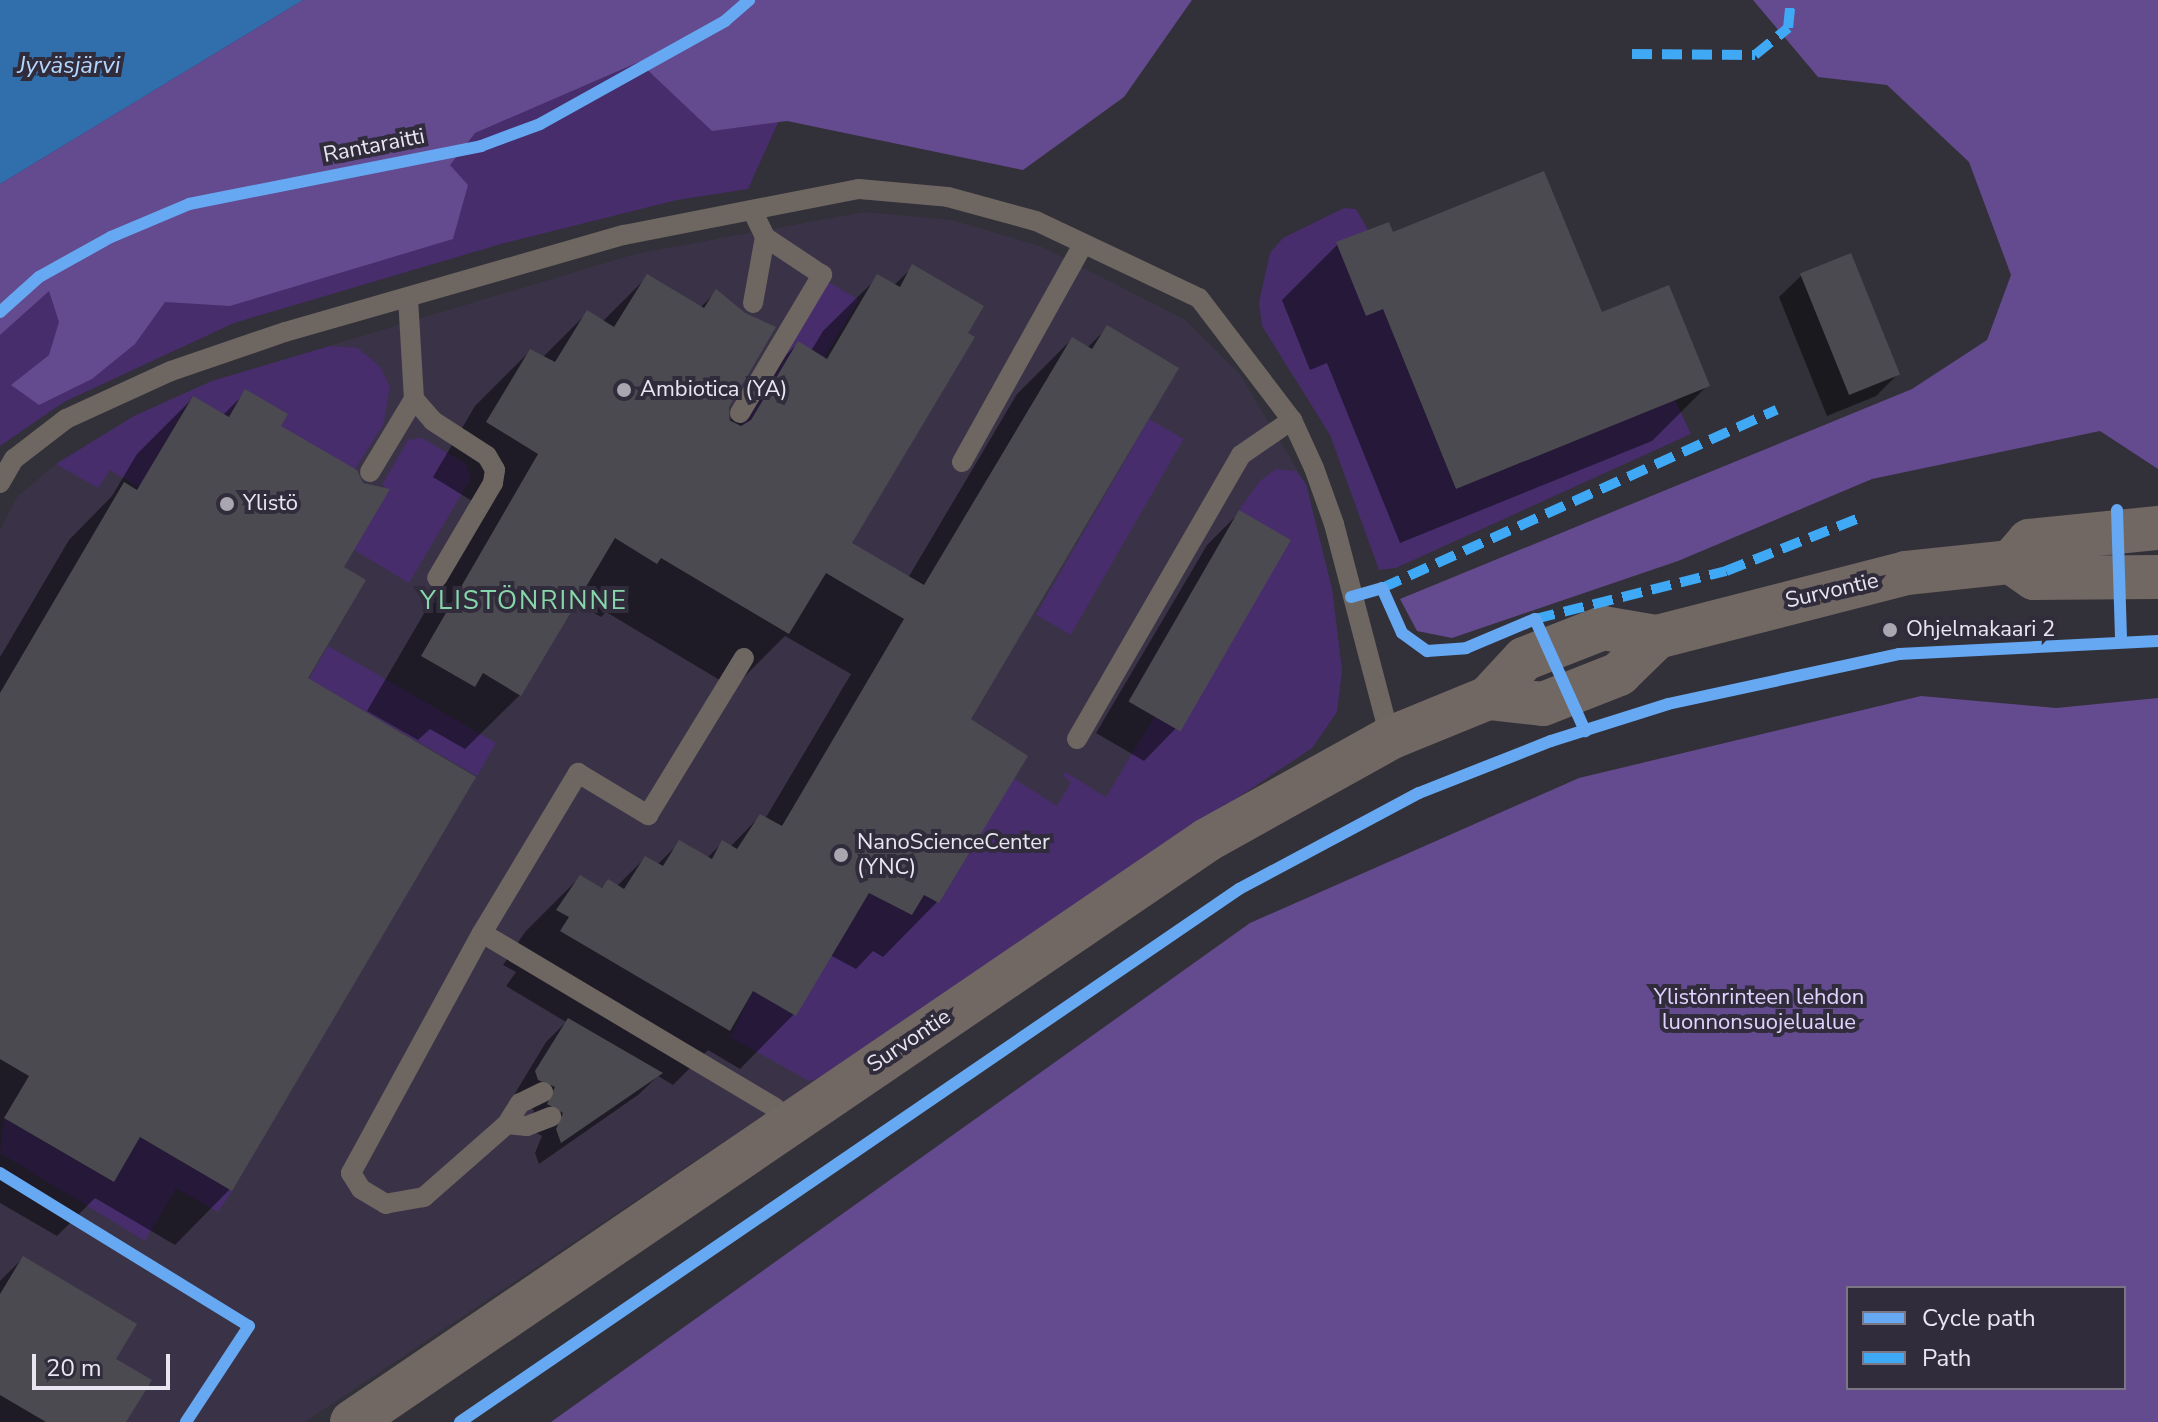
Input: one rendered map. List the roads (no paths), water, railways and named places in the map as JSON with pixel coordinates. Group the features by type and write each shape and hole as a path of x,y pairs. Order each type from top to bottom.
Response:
{"main road":[{"path":"2158,528 2120,528 2029,541 2011,562 2034,578 2158,577"},
{"name":"Survontie","path":"352,1422 1207,840 1390,738 1488,698 1524,659 1603,628 1657,637 1906,573 2011,562"}],"lane":[{"path":"0,483 14,459 66,419 171,371 624,235 859,189 903,190 1036,221 1082,246 1199,298 1292,420 1334,524 1390,738"},
{"path":"740,413 822,275 765,237 752,210"},
{"path":"753,303 765,237"},
{"path":"962,462 1082,246"},
{"path":"370,472 414,399 408,298"},
{"path":"414,399 433,421 487,456 495,470 493,483 437,578"},
{"path":"1077,739 1241,455 1292,420"},
{"path":"543,1092 520,1103 507,1124 424,1197 386,1204 361,1189 351,1173 482,933 578,773 648,815 744,658"},
{"path":"482,933 775,1108 786,1124"},
{"path":"507,1124 527,1126 551,1117"}],"water":[{"name":"Jyväsjärvi","path":"0,0 303,0 0,184"}],"place":[{"name":"Ambiotica (YA)","path":"624,390"},
{"name":"Ylistö","path":"227,504"},
{"name":"Ohjelmakaari 2","path":"1890,630"},
{"name":"NanoScienceCenter (YNC)","path":"841,855"}],"district":[{"name":"YLISTÖNRINNE","path":"524,601"}],"park label":[{"name":"Ylistönrinteen lehdon luonnonsuojelualue","path":"1759,1010"}]}
